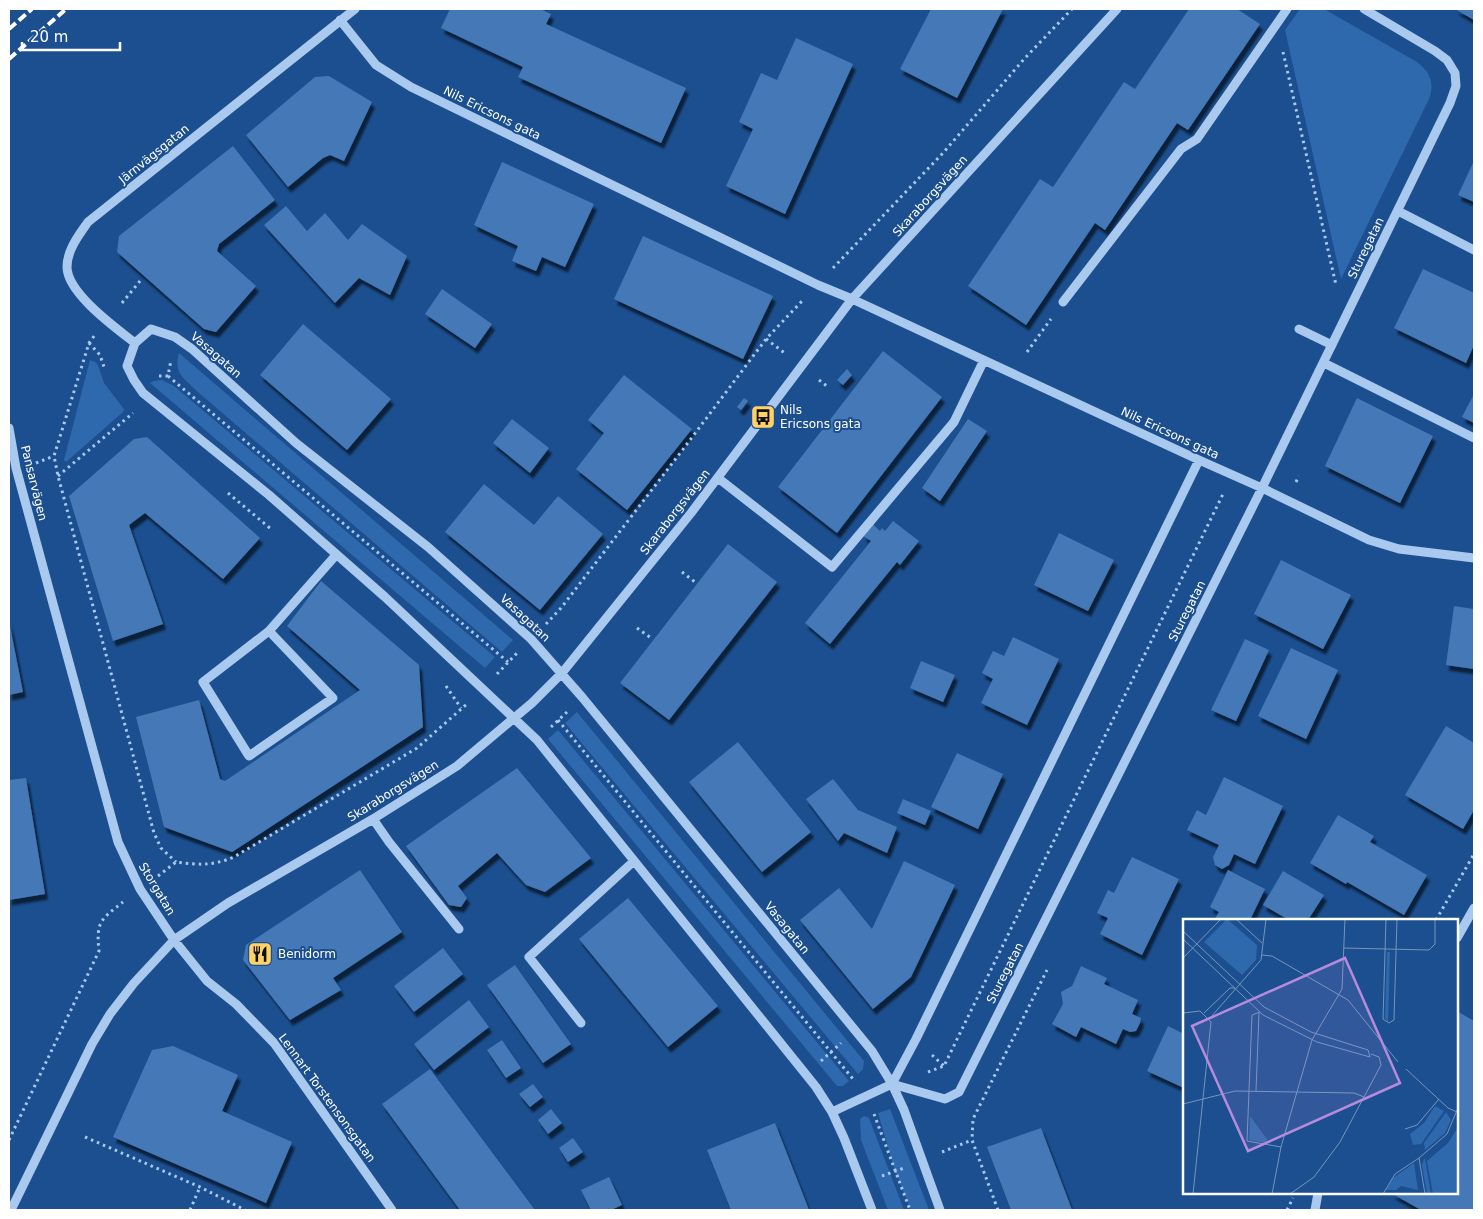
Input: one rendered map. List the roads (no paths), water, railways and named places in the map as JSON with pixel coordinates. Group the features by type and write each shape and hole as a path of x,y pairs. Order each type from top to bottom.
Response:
{"street":[{"name":"Järnvägsgatan","path":"135,343 107,321 75,290 67,268 73,245 88,222 355,9"},
{"name":"Skaraborgsvägen","path":"174,940 228,903 373,819 456,766 514,720 562,673 718,478 852,300 1117,9"},
{"path":"1062,302 1181,149 1197,139 1287,9"},
{"name":"Sturegatan","path":"892,1084 945,1099 959,1092 1250,513 1450,104 1456,86 1455,73 1447,60 1364,9"},
{"name":"Nils Ericsons gata","path":"340,20 376,65 411,87 818,286 1262,488 1369,540 1399,549 1474,558"},
{"path":"1398,211 1474,250"},
{"name":"Vasagatan","path":"135,343 151,329 175,337 186,345 296,443 428,547 531,639 562,673 872,1051 892,1084 904,1110 940,1210"},
{"path":"1299,329 1332,345"},
{"path":"135,343 127,366 134,380 144,393 336,554 537,740 805,1074 832,1112 872,1210"},
{"path":"718,478 832,566 954,422 984,360"},
{"path":"1324,362 1474,438"},
{"name":"Pansarvägen","path":"9,428 16,468 36,543"},
{"path":"832,1112 892,1084 916,1039 1199,460"},
{"name":"Storgatan","path":"36,543 118,842 140,889 174,940"},
{"path":"269,631 333,698 249,756 203,682 269,631 336,554"},
{"path":"373,819 389,842 460,929"},
{"path":"581,1023 529,957 634,861"},
{"path":"1458,936 1474,908"},
{"path":"11,1210 92,1044 110,1014 134,983 174,940"},
{"name":"Lennart Torstensonsgatan","path":"174,940 207,981 236,1004 274,1043 392,1210"},
{"path":"1315,1210 1318,1194"}],"railway":[{"path":"9,29 32,9"},
{"path":"9,59 66,9"}],"place":[{"name":"Nils Ericsons gata","path":"763,417"},
{"name":"Benidorm","path":"260,954"}]}
